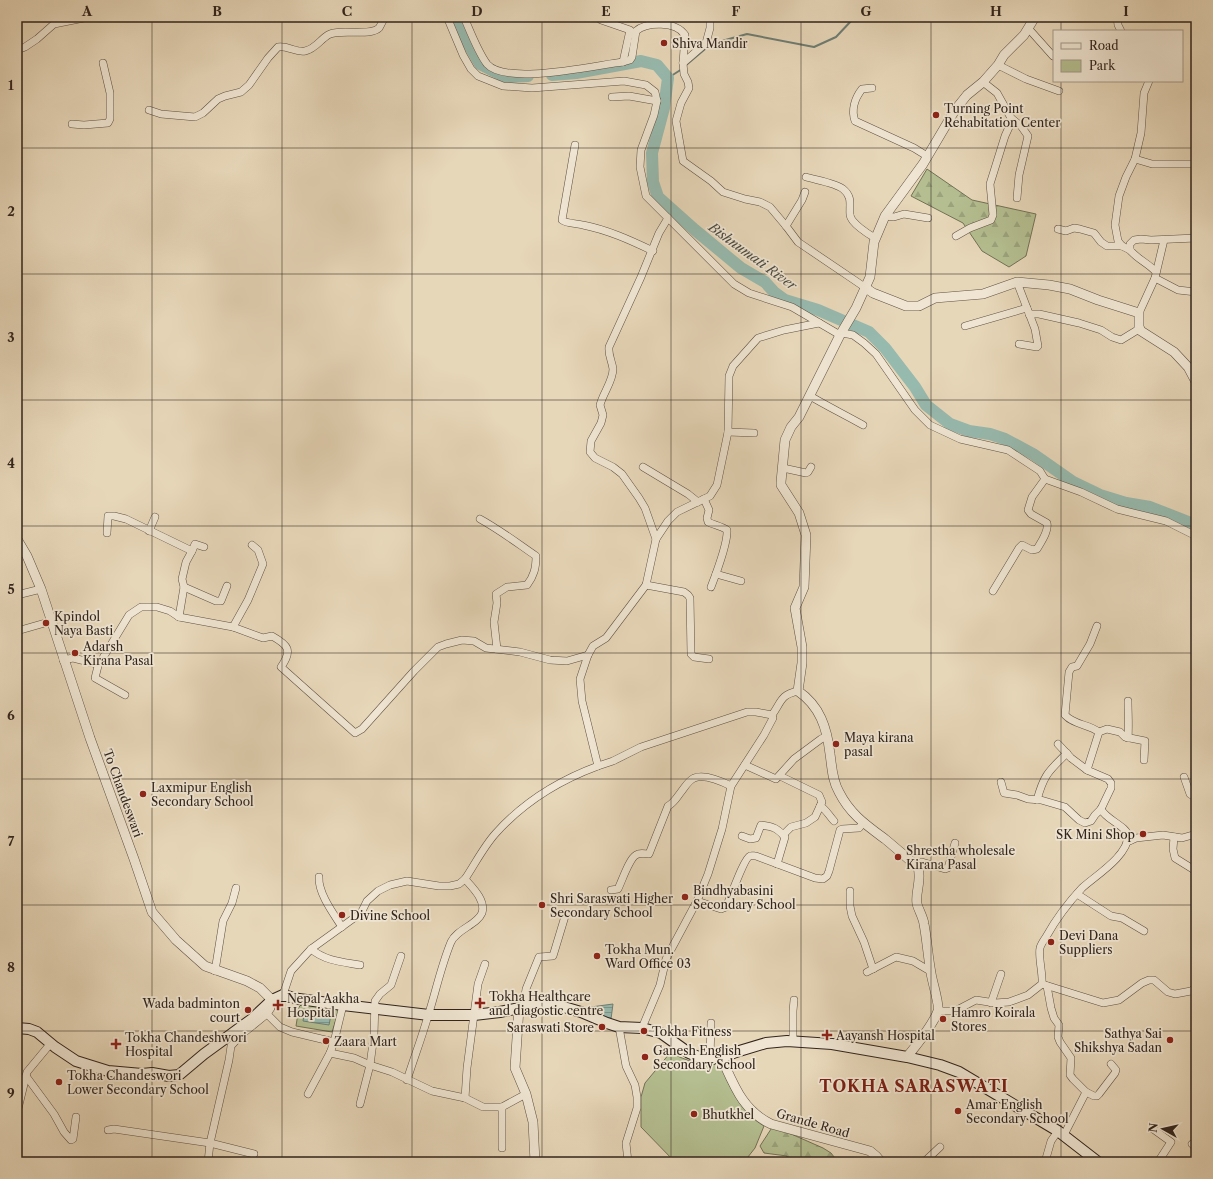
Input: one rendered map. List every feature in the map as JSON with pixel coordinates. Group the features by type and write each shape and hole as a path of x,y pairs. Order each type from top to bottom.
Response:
{"main road":[{"path":"17,1028 37,1032 51,1044 76,1061 108,1071 142,1074 152,1072 169,1076 179,1076 204,1054 252,1019 272,1000 283,995 299,999 429,1015 474,1015 540,1004 557,1005 581,1012 607,1024 619,1027 642,1028 661,1033 689,1053 710,1059 721,1058 766,1043 793,1042 832,1044 940,1064 959,1072 1061,1133 1098,1162"}],"street":[{"path":"17,50 25,47 37,39 54,24 96,17"},
{"path":"149,110 161,114 195,117 218,99 241,92 249,85 268,58 278,47 284,46 300,51 306,51 313,48 328,35 340,31 349,33 374,31 378,28 385,17"},
{"path":"447,17 462,55 471,69 478,76 503,86 532,88 624,81 646,84 655,92 657,101 654,115 641,150 640,167 646,196 734,284 749,293 792,307 819,323 853,335 864,342 876,354 915,410 930,425 960,439 1008,450 1040,471 1045,479 1080,492 1117,509 1166,521 1196,536"},
{"path":"464,17 481,54 488,65 504,73 545,73 623,62 630,60 632,57 636,31 642,27 663,21 683,31 685,35 683,63 688,88 681,103 676,121 683,161 711,181 723,192 760,202 770,207 798,242 873,293 896,302 919,306 935,298 983,294 1017,282 1049,285 1070,289 1139,313"},
{"path":"683,63 706,43 710,28 710,17"},
{"path":"798,691 802,663 802,647 795,608 805,583 806,535 799,513 781,485 785,440 791,427 799,417 866,288 872,271 875,238 885,216 923,164 955,110 967,95 983,82 998,65 1004,55 1024,35 1035,17"},
{"path":"1117,17 1120,30"},
{"path":"601,20 630,30 623,62"},
{"path":"1028,28 1053,56"},
{"path":"72,124 84,125 108,123 110,119 110,93 104,63"},
{"path":"998,65 1026,79 1059,91"},
{"path":"983,82 996,93 1011,118 1022,126 1028,136 1019,175 1017,198"},
{"path":"1122,246 1118,240 1115,225 1119,196 1135,159 1141,133 1144,93 1149,82"},
{"path":"872,88 862,89 857,95 854,104 853,116 855,121 914,148 927,156"},
{"path":"612,97 629,96 657,101"},
{"path":"956,236 970,228 991,220 993,215 990,184 1011,118"},
{"path":"575,145 562,220 617,234 653,251"},
{"path":"1135,159 1152,164 1196,163"},
{"path":"806,177 843,188 849,198 851,206 850,216 852,221 875,238"},
{"path":"786,226 802,200 805,192"},
{"path":"885,216 894,217 904,214 928,218"},
{"path":"656,539 645,508 622,474 613,467 595,458 590,452 590,447 591,441 601,423 603,415 600,405 613,370 608,352 609,347 668,218"},
{"path":"1058,229 1066,231 1074,228 1094,233 1101,242 1107,246 1122,246 1130,250 1134,256 1151,266 1156,275 1178,290 1196,292"},
{"path":"1130,250 1130,244 1134,240 1196,238"},
{"path":"1164,240 1156,275 1139,313 1139,328 1149,337 1174,352 1188,367 1196,382"},
{"path":"1017,282 1035,329 1038,346 1019,344"},
{"path":"965,326 1028,311 1079,323 1101,330 1112,338 1121,340 1139,328"},
{"path":"598,766 582,701 580,679 588,655 593,646 606,638 646,585 656,539 677,512 686,506 710,496 717,485 728,432 730,376 733,366 758,338 784,330 819,323"},
{"path":"810,396 829,408 863,424"},
{"path":"728,432 754,433"},
{"path":"783,468 806,473 811,466"},
{"path":"643,467 688,494 701,500 709,510 707,518 708,522 723,527 727,530 728,538 724,546 711,588"},
{"path":"993,591 1019,548 1022,545 1032,550 1037,549 1048,526 1047,523 1031,514 1028,510 1032,497 1045,479"},
{"path":"107,533 108,516 126,519 192,551"},
{"path":"149,531 155,517"},
{"path":"480,519 505,534 514,542 536,556 536,565 532,578 527,586 507,586 496,594 497,603 494,622 497,649"},
{"name":"To Chandeswari","path":"17,539 27,556 41,589 63,660 152,912 176,940 205,966 215,971 246,981 260,988 272,1000"},
{"path":"179,617 184,587 182,579 186,562 195,544 204,547"},
{"path":"233,627 248,600 263,564 258,550 252,545"},
{"path":"716,574 741,581"},
{"path":"646,585 684,592 688,595 690,598 691,654 694,657 709,659"},
{"path":"184,587 216,601 220,601 227,586"},
{"path":"17,595 41,589"},
{"path":"63,660 73,658 97,664 102,661 129,615 141,607 157,607 170,611 179,617 233,627 263,638 272,636 282,642 287,647 289,652 281,667 355,733 362,728 438,647 446,644 462,640 474,641 486,648 520,652 550,660 567,661 588,655"},
{"path":"17,631 52,621"},
{"path":"1097,626 1090,644 1077,666 1072,667 1069,672 1065,715 1081,725 1094,729 1098,732"},
{"path":"99,662 95,678 125,695"},
{"path":"642,1028 660,985 666,959 697,901 722,829 731,786 770,724 773,718 772,715 783,697 790,692 798,691"},
{"path":"798,691 820,713 825,725 831,767 836,786 843,800 850,810 863,823 918,867 920,878 917,905 922,915 934,992 939,1004 938,1011 923,1037 907,1057"},
{"path":"1128,701 1128,738"},
{"path":"283,995 291,971 311,950 361,913 367,901 378,891 390,885 407,881 439,886 459,884 465,879 495,834 504,824 549,789 641,747 747,712 772,715"},
{"path":"1098,732 1107,729 1120,732 1128,738 1145,741 1144,760"},
{"path":"1086,770 1098,732"},
{"path":"745,765 776,779 794,759 827,736"},
{"path":"1001,782 1004,793 1065,807 1079,820 1085,823 1091,821 1101,809 1111,788 1111,784 1108,779 1086,770 1075,762 1058,744"},
{"path":"1037,800 1041,786 1047,774 1067,753"},
{"path":"780,776 819,795 822,802 815,817 806,823 791,827 783,835"},
{"path":"1184,777 1190,794 1196,798"},
{"path":"611,890 618,889 630,861 635,855 640,853 649,854 668,806 673,803 687,783 695,778 706,778 723,782 731,786"},
{"path":"820,806 825,808 827,814 834,820"},
{"path":"1101,809 1103,814 1126,830 1128,836 1126,842 1121,853 1113,862 1068,903 1040,947 1040,955 1045,985 1053,1013 1059,1025 1058,1037 1071,1058 1070,1075 1086,1092 1097,1096 1116,1073 1116,1070 1111,1064"},
{"path":"697,901 721,909 726,907 743,864 751,855 823,880 827,876 840,830 859,828 863,823"},
{"path":"742,836 750,839 756,838 760,825 772,826 780,831 785,837 777,864"},
{"path":"1126,842 1143,837 1163,835 1182,838 1196,834"},
{"path":"1174,837 1173,848 1176,858 1196,871"},
{"path":"918,867 922,862 945,869 948,868 955,843"},
{"path":"319,877 319,883 329,906 342,927"},
{"path":"407,1080 452,940 459,932 482,913 481,901 465,879"},
{"path":"215,971 223,921 232,903 236,888"},
{"path":"850,891 852,916 864,942 870,971 892,958 899,957 914,961 930,971"},
{"path":"1077,894 1111,916 1122,918 1144,931"},
{"path":"536,1162 533,1122 526,1094 515,1068 521,1008 526,989 539,957 552,956 566,913"},
{"path":"311,950 327,959 360,965"},
{"path":"360,1104 370,1065 374,1035 375,1001 380,994 391,985 401,956"},
{"path":"465,1098 467,1068 478,984 485,964"},
{"path":"991,1003 1001,974"},
{"path":"938,1011 955,1011 976,1000 991,1003 1009,1002 1028,995 1045,985 1103,1002 1119,1000 1148,980 1154,980 1168,992 1175,994 1191,991 1196,987"},
{"path":"208,1162 210,1144 230,1060 231,1046 241,1035 267,1014 271,1008 272,1000"},
{"path":"793,1042 794,1000"},
{"path":"308,1094 330,1053 343,1005"},
{"path":"267,1014 280,1027 292,1032 334,1042"},
{"path":"710,1059 711,1023"},
{"path":"619,1027 626,1066 635,1085 637,1097 636,1114 626,1143 628,1162"},
{"path":"17,1113 26,1076 30,1067 51,1044"},
{"path":"330,1053 354,1058 392,1072 432,1091 465,1098 483,1107 502,1107 526,1094"},
{"name":"Grande Road","path":"721,1058 737,1093 752,1113 761,1119 771,1124 870,1151 881,1162"},
{"path":"26,1076 71,1140 73,1139 76,1117"},
{"path":"1045,1162 1051,1141 1061,1133 1086,1092"},
{"path":"502,1107 502,1148"},
{"path":"108,1130 114,1129 210,1144 254,1154"},
{"path":"1153,1129 1171,1142 1160,1159 1164,1162"},
{"path":"1196,1141 1192,1144 1196,1148"},
{"path":"924,1162 940,1147"},
{"path":"17,1157 20,1162"}],"green space":[{"path":"927,169 972,200 1036,214 1026,256 1009,267 982,251 963,223 911,196"},
{"path":"308,1004 339,1010 332,1032 296,1026 299,1007 301,1005"},
{"name":"Bhutkhel","path":"670,1053 700,1064 720,1064 732,1090 742,1106 748,1114 764,1126 755,1148 744,1162 675,1162 641,1127 641,1097 645,1083"},
{"path":"773,1126 823,1148 831,1153 838,1162 788,1162 787,1156 764,1153 760,1146"}],"water":[{"path":"613,1004 611,1019 591,1011 591,1007"},
{"path":"305,1010 331,1015 329,1025 303,1021"}],"waterway":[{"name":"Bishnumati River","path":"453,17 480,64 505,77 528,76"},
{"path":"685,66 711,44 747,34 814,47 836,37 853,17"},
{"name":"Bishnumati River","path":"552,75 576,73 641,61 657,65 668,78 664,108 652,153 653,182 658,197 695,230 741,268 765,282 774,292 785,300 818,310 869,332 885,348 915,387 926,405 950,424 969,431 990,434 1005,439 1033,454 1073,482 1100,495 1126,503 1150,507 1196,525"},
{"path":"668,78 682,69"}],"place":[{"name":"Shiva Mandir","path":"664,43"},
{"name":"Turning Point Rehabitation Center","path":"936,115"},
{"name":"Kpindol Naya Basti","path":"46,623"},
{"name":"Adarsh Kirana Pasal","path":"75,653"},
{"name":"Maya kirana pasal","path":"836,744"},
{"name":"Laxmipur English Secondary School","path":"143,794"},
{"name":"SK Mini Shop","path":"1143,834"},
{"name":"Shrestha wholesale Kirana Pasal","path":"898,857"},
{"name":"Bindhyabasini Secondary School","path":"685,897"},
{"name":"Shri Saraswati Higher Secondary School","path":"542,905"},
{"name":"Divine School","path":"342,915"},
{"name":"Devi Dana Suppliers","path":"1051,942"},
{"name":"Tokha Mun. Ward Office 03","path":"597,956"},
{"name":"Tokha Healthcare and diagostic centre","path":"480,1003"},
{"name":"Nepal Aakha Hospital","path":"278,1005"},
{"name":"Wada badminton court","path":"248,1010"},
{"name":"Hamro Koirala Stores","path":"943,1019"},
{"name":"Saraswati Store","path":"602,1027"},
{"name":"Tokha Fitness","path":"644,1031"},
{"name":"Aayansh Hospital","path":"827,1035"},
{"name":"Sathya Sai Shikshya Sadan","path":"1170,1040"},
{"name":"Zaara Mart","path":"326,1041"},
{"name":"Tokha Chandeshwori Hospital","path":"116,1044"},
{"name":"Ganesh English Secondary School","path":"645,1057"},
{"name":"Tokha Chandeswori Lower Secondary School","path":"59,1082"},
{"name":"Amar English Secondary School","path":"958,1111"},
{"name":"Bhutkhel","path":"694,1114"}],"district":[{"name":"TOKHA SARASWATI","path":"914,1086"}]}
